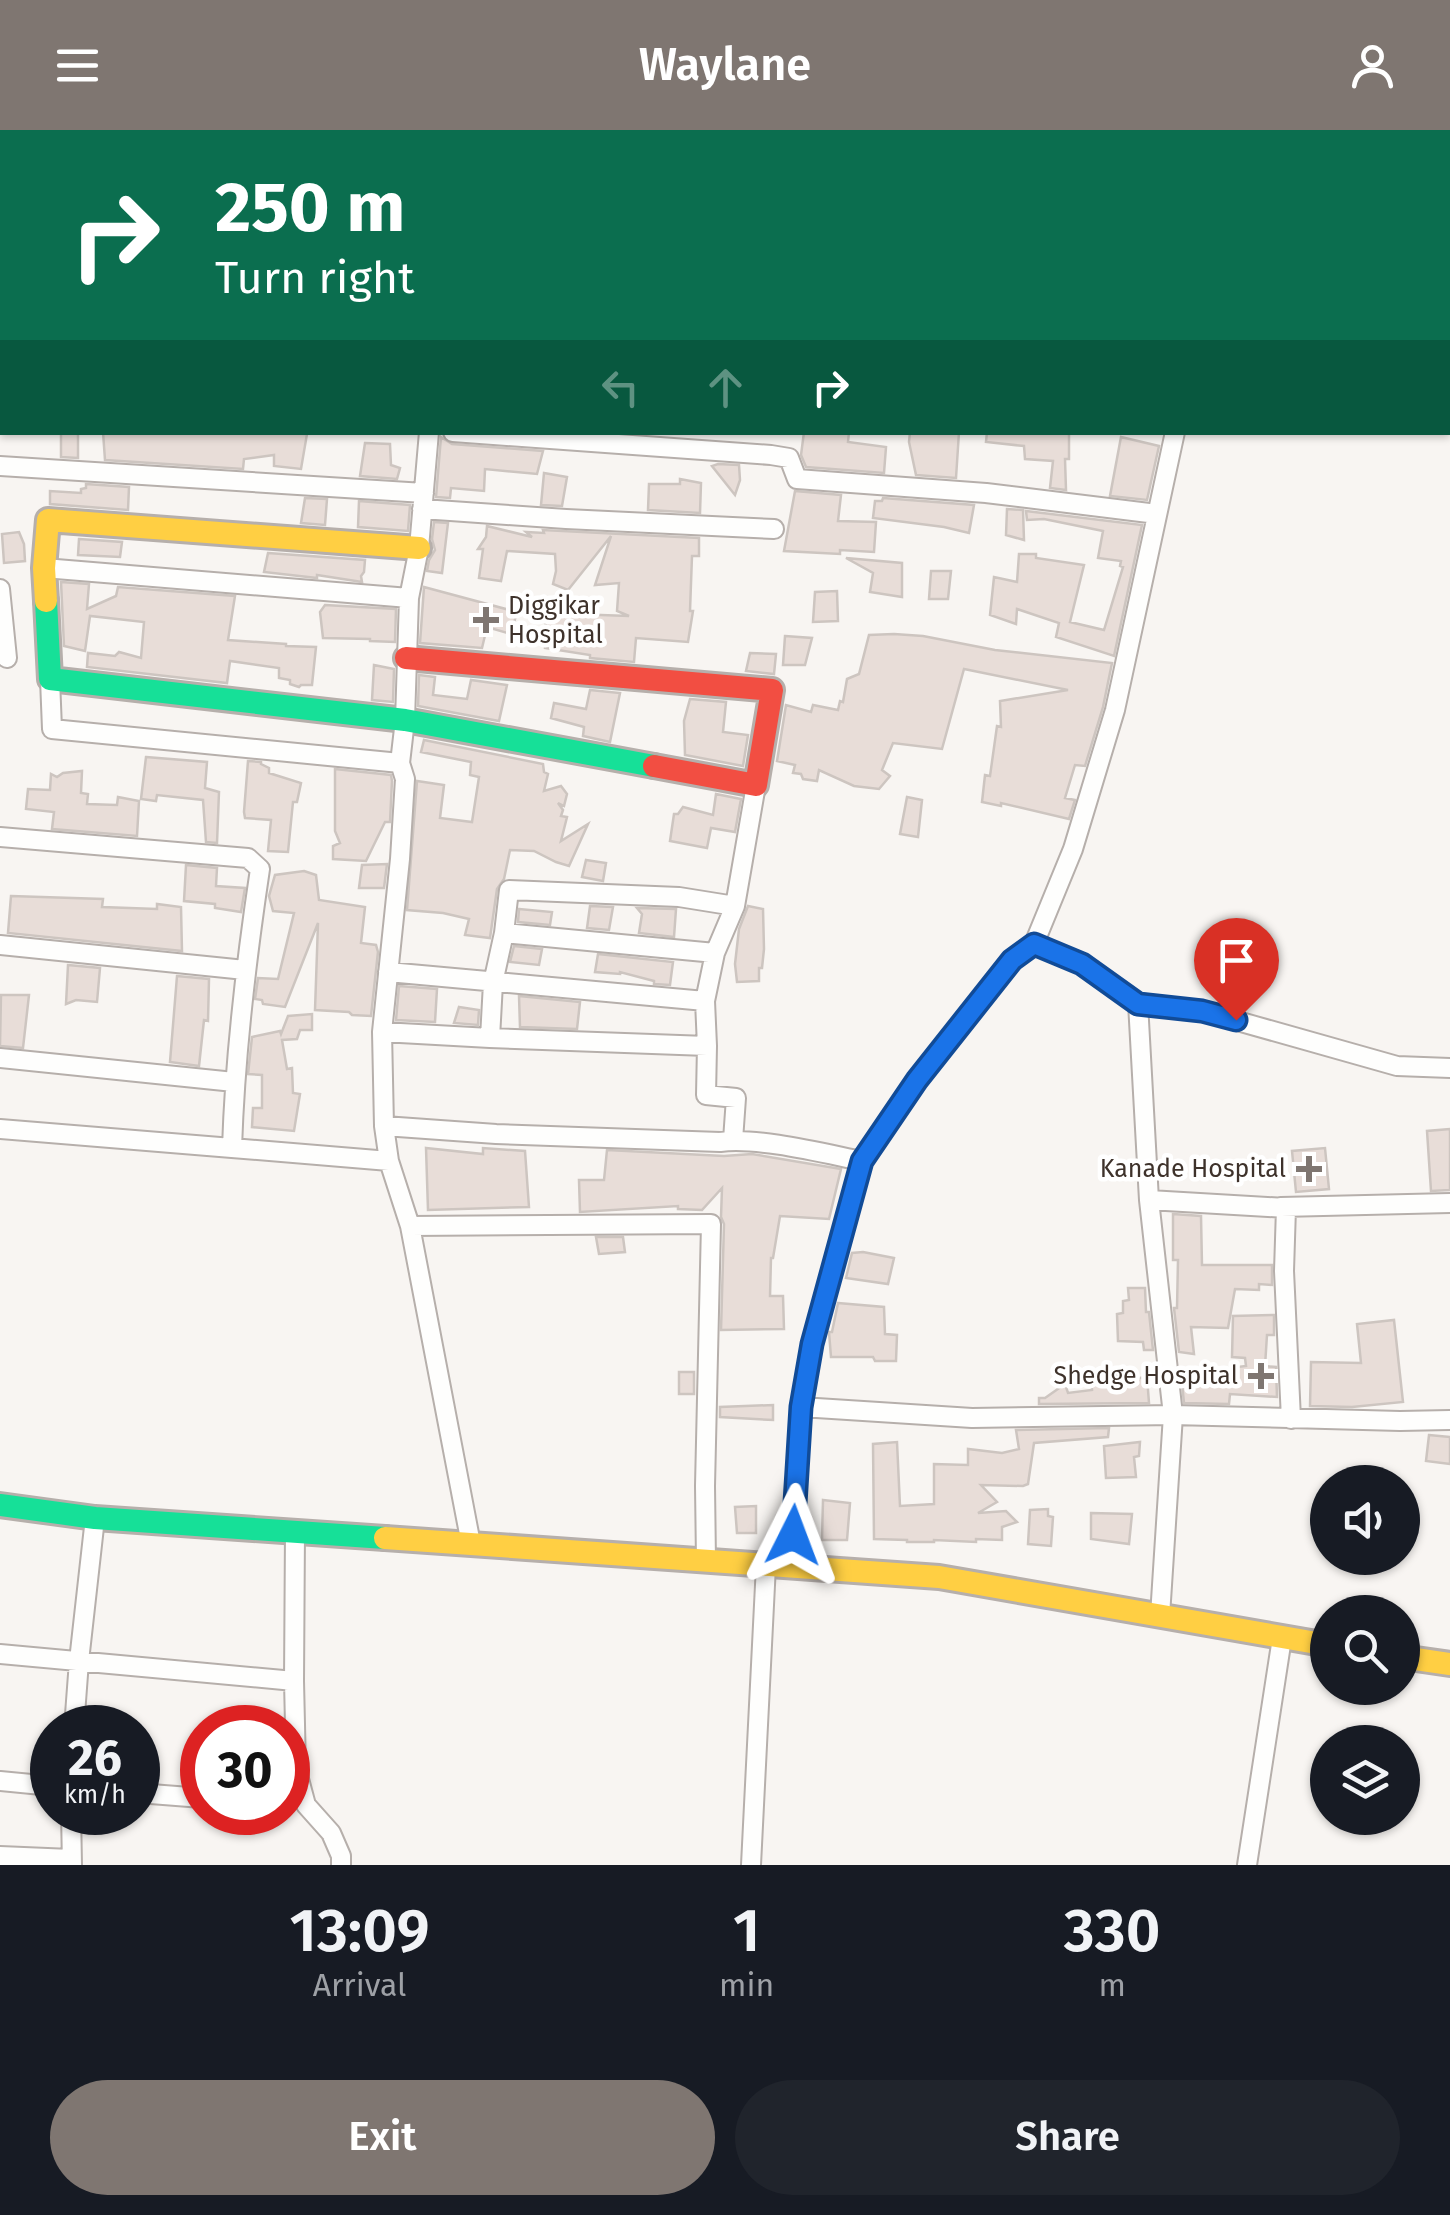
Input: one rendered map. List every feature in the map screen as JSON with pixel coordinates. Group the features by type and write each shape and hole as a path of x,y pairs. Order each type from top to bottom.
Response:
{"street":[{"path":"429,435 406,658 400,762 404,799 382,1032 384,1126 389,1160 410,1226 471,1544"},
{"path":"495,435 772,455 788,458 797,479 986,493 1158,514"},
{"path":"791,1567 801,1407 812,1344 862,1161 917,1080 1012,960 1034,944 1073,849 1114,710 1175,435"},
{"path":"0,466 423,501 566,519 774,529"},
{"path":"400,762 52,729 44,568 48,520 418,548"},
{"path":"44,568 410,598"},
{"path":"0,588 6,658"},
{"path":"406,658 772,690 734,906 715,953 705,1001 706,1094 736,1098 733,1140"},
{"path":"50,679 405,720 756,785"},
{"path":"0,838 248,858 260,869 245,970 232,1148"},
{"path":"490,1038 493,983 510,890 679,896 734,906"},
{"path":"504,932 715,953"},
{"path":"0,944 245,970"},
{"path":"1034,944 1082,964 1138,1004 1202,1011 1397,1066 1450,1068"},
{"path":"388,972 705,1001"},
{"path":"1138,1004 1149,1200 1173,1415 1160,1616"},
{"path":"382,1032 707,1046"},
{"path":"0,1058 234,1082"},
{"path":"384,1126 496,1134 733,1140 862,1161"},
{"path":"0,1128 389,1160"},
{"path":"1149,1200 1281,1207 1450,1203"},
{"path":"1281,1207 1286,1208 1284,1271 1292,1419"},
{"path":"410,1226 712,1224 706,1561"},
{"path":"801,1407 972,1418 1173,1415 1450,1420"},
{"path":"0,1505 95,1518 939,1577 1310,1642"},
{"path":"76,1705 95,1518"},
{"path":"295,1705 296,1531"},
{"path":"752,1865 766,1565"},
{"path":"1248,1865 1282,1638"},
{"path":"0,1654 294,1681"},
{"path":"1420,1659 1450,1664"},
{"path":"0,1781 30,1784"},
{"path":"310,1816 331,1833 341,1865"},
{"path":"0,1856 71,1862 71,1835"}],"building":[{"path":"61,435 78,435 78,458 61,457"},
{"path":"103,435 307,435 301,469 274,466 274,455 244,459 243,469 105,460"},
{"path":"804,435 849,435 848,442 886,447 884,473 806,467 801,455"},
{"path":"910,435 959,435 956,478 916,475"},
{"path":"987,435 1069,435 1066,490 1050,488 1053,461 1025,459 1024,446 986,442"},
{"path":"441,437 452,444 543,451 537,474 485,469 484,491 451,488 450,498 436,497"},
{"path":"1121,437 1159,446 1147,500 1110,496"},
{"path":"365,443 390,444 391,465 400,468 397,479 360,476"},
{"path":"739,465 735,495 712,466"},
{"path":"544,473 567,477 562,506 541,505"},
{"path":"680,479 701,483 700,513 648,510 649,484 680,484"},
{"path":"86,484 129,487 128,510 50,504 50,491 81,493"},
{"path":"795,491 841,495 838,521 876,522 874,552 784,551"},
{"path":"305,498 327,499 325,525 301,523"},
{"path":"883,498 974,505 969,533 873,518 875,501"},
{"path":"359,501 410,505 408,531 358,527"},
{"path":"1007,509 1023,510 1024,540 1006,535"},
{"path":"1026,511 1142,525 1114,656 1056,637 1059,623 1017,609 1016,624 990,615 994,577 1017,582 1019,554 1036,554 1036,558 1084,565 1070,622 1104,630 1123,567 1121,561 1098,558 1103,531 1044,519 1027,520"},
{"path":"434,522 448,523 442,573 427,571 435,550"},
{"path":"487,526 532,537 526,532 699,538 699,556 692,556 693,611 688,642 636,638 634,662 545,648 546,613 629,616 617,611 619,583 595,585 611,536 568,590 553,584 555,554 507,551 501,581 479,578 483,549 478,549 486,537"},
{"path":"19,532 25,561 4,563 2,534"},
{"path":"79,539 122,542 120,557 78,555"},
{"path":"268,553 365,560 362,582 264,572"},
{"path":"846,558 902,563 902,597 870,592 873,573"},
{"path":"931,571 951,571 948,599 929,599"},
{"path":"61,582 89,584 87,609 116,596 118,587 235,596 228,640 316,647 312,685 290,684 290,680 279,678 279,668 230,661 227,683 87,667 88,653 115,656 119,652 141,658 144,622 90,616 85,651 64,646"},
{"path":"424,587 517,612 511,634 487,627 482,648 420,643"},
{"path":"837,591 838,621 813,622 815,592"},
{"path":"325,605 396,609 395,642 323,638 320,612"},
{"path":"894,634 1112,663 1085,766 1075,765 1065,798 1075,800 1069,819 982,802 997,726 1001,727 1000,701 1068,690 964,669 942,749 893,743 882,770 890,776 879,789 854,786 819,770 817,781 803,779 801,774 793,773 795,765 777,761 786,705 811,712 813,705 838,710 847,679 859,674 869,635"},
{"path":"785,636 812,638 805,665 783,665"},
{"path":"750,653 776,654 774,674 746,671"},
{"path":"374,665 394,669 393,702 372,700"},
{"path":"419,675 435,677 433,695 467,699 471,680 507,685 499,721 418,706"},
{"path":"590,690 620,693 610,742 583,736 584,727 551,718 554,703 586,709"},
{"path":"690,699 726,702 723,732 748,735 743,766 685,755 684,721"},
{"path":"424,740 543,764 548,774 544,791 561,786 567,794 564,806 558,803 563,810 561,816 567,817 561,841 588,824 569,866 534,851 510,850 504,879 497,889 490,938 465,935 469,919 407,910 417,781 444,785 440,818 472,822 479,777 470,775 471,762 421,752"},
{"path":"146,757 207,762 205,788 219,792 217,843 206,842 203,800 157,795 156,801 141,799"},
{"path":"248,761 261,762 269,773 301,783 297,802 293,802 288,852 268,851 271,820 245,818"},
{"path":"335,769 391,775 390,822 385,822 366,861 333,859 333,846 340,843 335,831"},
{"path":"82,771 81,793 88,794 87,804 117,805 118,797 139,801 137,836 52,829 54,812 26,809 28,789 50,790 51,774 57,777"},
{"path":"716,794 741,799 735,832 711,828 707,848 670,841 674,814 683,807 713,815"},
{"path":"907,797 922,800 918,837 900,834"},
{"path":"586,860 606,863 603,881 582,877"},
{"path":"387,864 384,888 359,888 362,865"},
{"path":"186,865 217,868 216,886 245,888 241,912 184,901"},
{"path":"304,871 316,875 319,900 365,907 361,943 376,945 378,952 371,1016 315,1010 318,923 285,1007 255,999 258,978 278,979 294,913 273,911 269,896 275,875"},
{"path":"11,896 103,899 102,907 181,907 182,951 8,933"},
{"path":"590,906 613,907 609,930 587,928"},
{"path":"748,906 763,909 762,968 759,981 737,982 739,929"},
{"path":"637,908 676,909 674,937 639,933 642,914"},
{"path":"519,909 552,912 550,925 518,922"},
{"path":"514,946 542,949 539,965 510,962"},
{"path":"598,954 673,962 670,985 654,984 620,972 595,972"},
{"path":"68,965 100,968 97,1002 76,1000 66,1004"},
{"path":"177,976 209,979 208,1021 204,1020 199,1066 170,1062"},
{"path":"399,986 437,989 435,1022 396,1020"},
{"path":"1,995 29,995 23,1048 0,1046"},
{"path":"519,996 580,1002 577,1029 520,1027"},
{"path":"459,1007 479,1010 478,1025 454,1023"},
{"path":"312,1014 312,1030 300,1030 297,1039 282,1040 287,1069 292,1068 293,1093 300,1094 294,1131 252,1127 253,1108 262,1108 262,1075 248,1074 252,1037 280,1031 281,1034 288,1016"},
{"path":"1450,1129 1450,1190 1431,1191 1427,1131"},
{"path":"426,1148 483,1154 483,1148 525,1151 529,1207 428,1210"},
{"path":"1325,1148 1329,1189 1296,1192 1292,1151"},
{"path":"607,1150 752,1154 841,1169 829,1219 780,1216 771,1258 770,1296 783,1296 784,1329 721,1330 722,1188 702,1210 678,1206 580,1212 579,1180 604,1180"},
{"path":"1173,1214 1201,1216 1202,1265 1272,1265 1272,1285 1259,1284 1259,1290 1235,1289 1228,1328 1191,1327 1194,1354 1179,1352 1174,1308 1178,1260 1173,1260"},
{"path":"596,1237 623,1237 625,1252 599,1254"},
{"path":"852,1253 894,1258 888,1284 846,1278"},
{"path":"1128,1288 1145,1288 1153,1350 1144,1350 1143,1342 1118,1341 1117,1314 1123,1313 1123,1301 1129,1300"},
{"path":"838,1303 884,1307 885,1334 897,1335 896,1361 831,1357 829,1332"},
{"path":"1274,1315 1274,1335 1267,1335 1265,1366 1276,1367 1277,1397 1230,1394 1229,1404 1184,1403 1181,1374 1246,1366 1245,1358 1232,1357 1233,1316"},
{"path":"1394,1320 1403,1402 1310,1406 1311,1362 1361,1363 1357,1324"},
{"path":"679,1372 694,1372 694,1394 679,1394"},
{"path":"1118,1374 1118,1381 1147,1377 1149,1403 1039,1404 1039,1398 1065,1384 1068,1393 1092,1390 1091,1375"},
{"path":"773,1405 773,1420 720,1417 720,1407"},
{"path":"1109,1428 1108,1437 1034,1443 1028,1484 981,1485 997,1502 978,1513 1006,1511 1017,1522 1002,1527 1002,1540 874,1539 873,1444 897,1442 900,1506 934,1504 934,1464 968,1465 968,1449 1002,1453 1019,1449 1016,1430"},
{"path":"1429,1435 1450,1437 1450,1464 1426,1461"},
{"path":"1140,1442 1139,1456 1134,1457 1136,1477 1106,1478 1104,1446"},
{"path":"823,1500 850,1503 847,1540 822,1540"},
{"path":"756,1506 756,1533 737,1533 735,1507"},
{"path":"1048,1509 1048,1516 1053,1517 1051,1546 1028,1544 1030,1510"},
{"path":"1091,1513 1132,1514 1129,1544 1091,1539"}],"traffic: fast":[{"path":"46,601 50,679 405,720 654,766"},
{"path":"0,1505 95,1518 385,1538"}],"traffic: slow":[{"path":"46,601 48,520 419,548"},
{"path":"385,1538 939,1577 1310,1642"},
{"path":"1420,1660 1450,1664"}],"traffic: jam":[{"path":"406,658 772,690 756,785 654,766"}],"place":[{"name":"Diggikar Hospital","path":"486,620"},
{"name":"Kanade Hospital","path":"1309,1169"},
{"name":"Shedge Hospital","path":"1261,1376"}],"route":[{"path":"793,1535 801,1407 812,1344 862,1161 917,1080 1012,960 1034,944 1082,964 1138,1004 1202,1011 1236,1020"}]}
